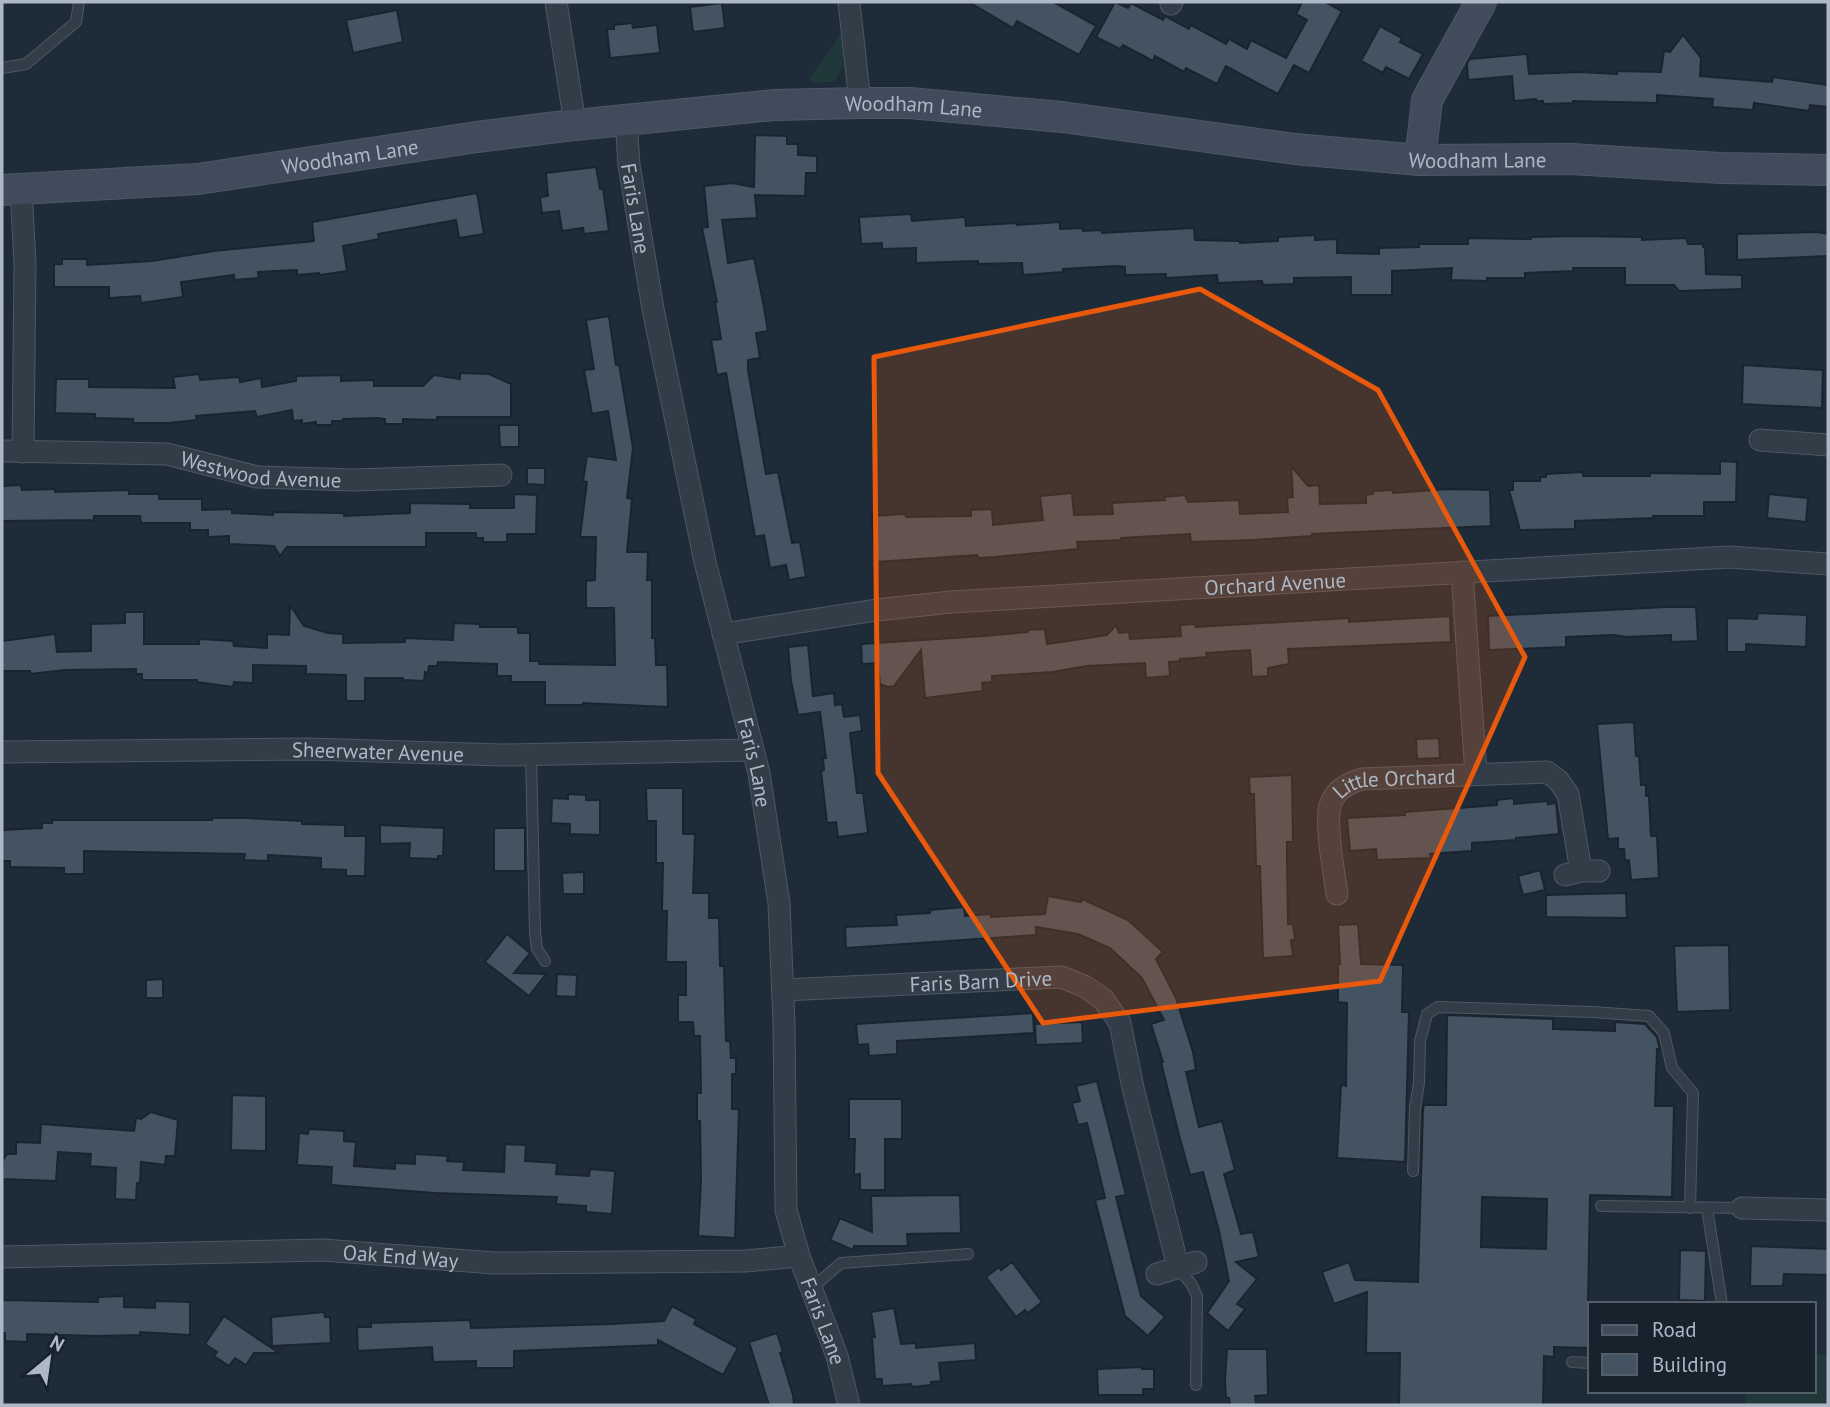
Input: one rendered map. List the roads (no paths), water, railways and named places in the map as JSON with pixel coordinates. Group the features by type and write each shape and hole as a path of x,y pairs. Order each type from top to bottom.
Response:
{"main road":[{"path":"1420,160 1427,100 1481,2"},
{"name":"Woodham Lane","path":"11,190 198,179 575,124 761,106 860,103 910,103 1049,116 1296,149 1420,160 1571,159 1721,168 1828,170"}],"street":[{"path":"556,2 575,124"},
{"path":"849,2 860,103"},
{"name":"Faris Lane","path":"626,120 628,165 653,309 705,562 759,772 779,903 786,1210 799,1255 837,1356 849,1405"},
{"path":"11,190 25,263 23,452"},
{"path":"1760,440 1828,445"},
{"name":"Westwood Avenue","path":"2,451 167,454 257,477 354,480 501,475"},
{"name":"Orchard Avenue","path":"723,634 876,610 951,602 1728,556 1828,564"},
{"name":"Little Orchard","path":"1462,572 1476,774"},
{"name":"Sheerwater Avenue","path":"2,752 308,749 531,754 753,750"},
{"name":"Little Orchard","path":"1336,894 1330,806 1336,794 1347,784 1362,779 1547,772 1558,780 1569,794 1582,872"},
{"name":"Faris Barn Drive","path":"783,990 1061,977 1084,986 1103,999 1120,1023 1133,1088 1187,1265"},
{"path":"1742,1208 1828,1210"},
{"name":"Oak End Way","path":"2,1257 323,1250 508,1263 746,1261 799,1255"},
{"path":"1157,1274 1187,1265"}],"lane":[{"path":"2,68 26,64 76,22 79,2"},
{"path":"531,754 535,932 537,948 545,961"},
{"path":"1413,1171 1420,1041 1427,1014 1438,1007 1649,1016 1664,1033 1672,1068 1693,1093 1690,1208"},
{"path":"1601,1206 1742,1208"},
{"path":"1707,1208 1722,1302"},
{"path":"811,1289 841,1263 968,1254"},
{"path":"1187,1265 1197,1296 1196,1385"},
{"path":"1572,1362 1588,1363"}]}
